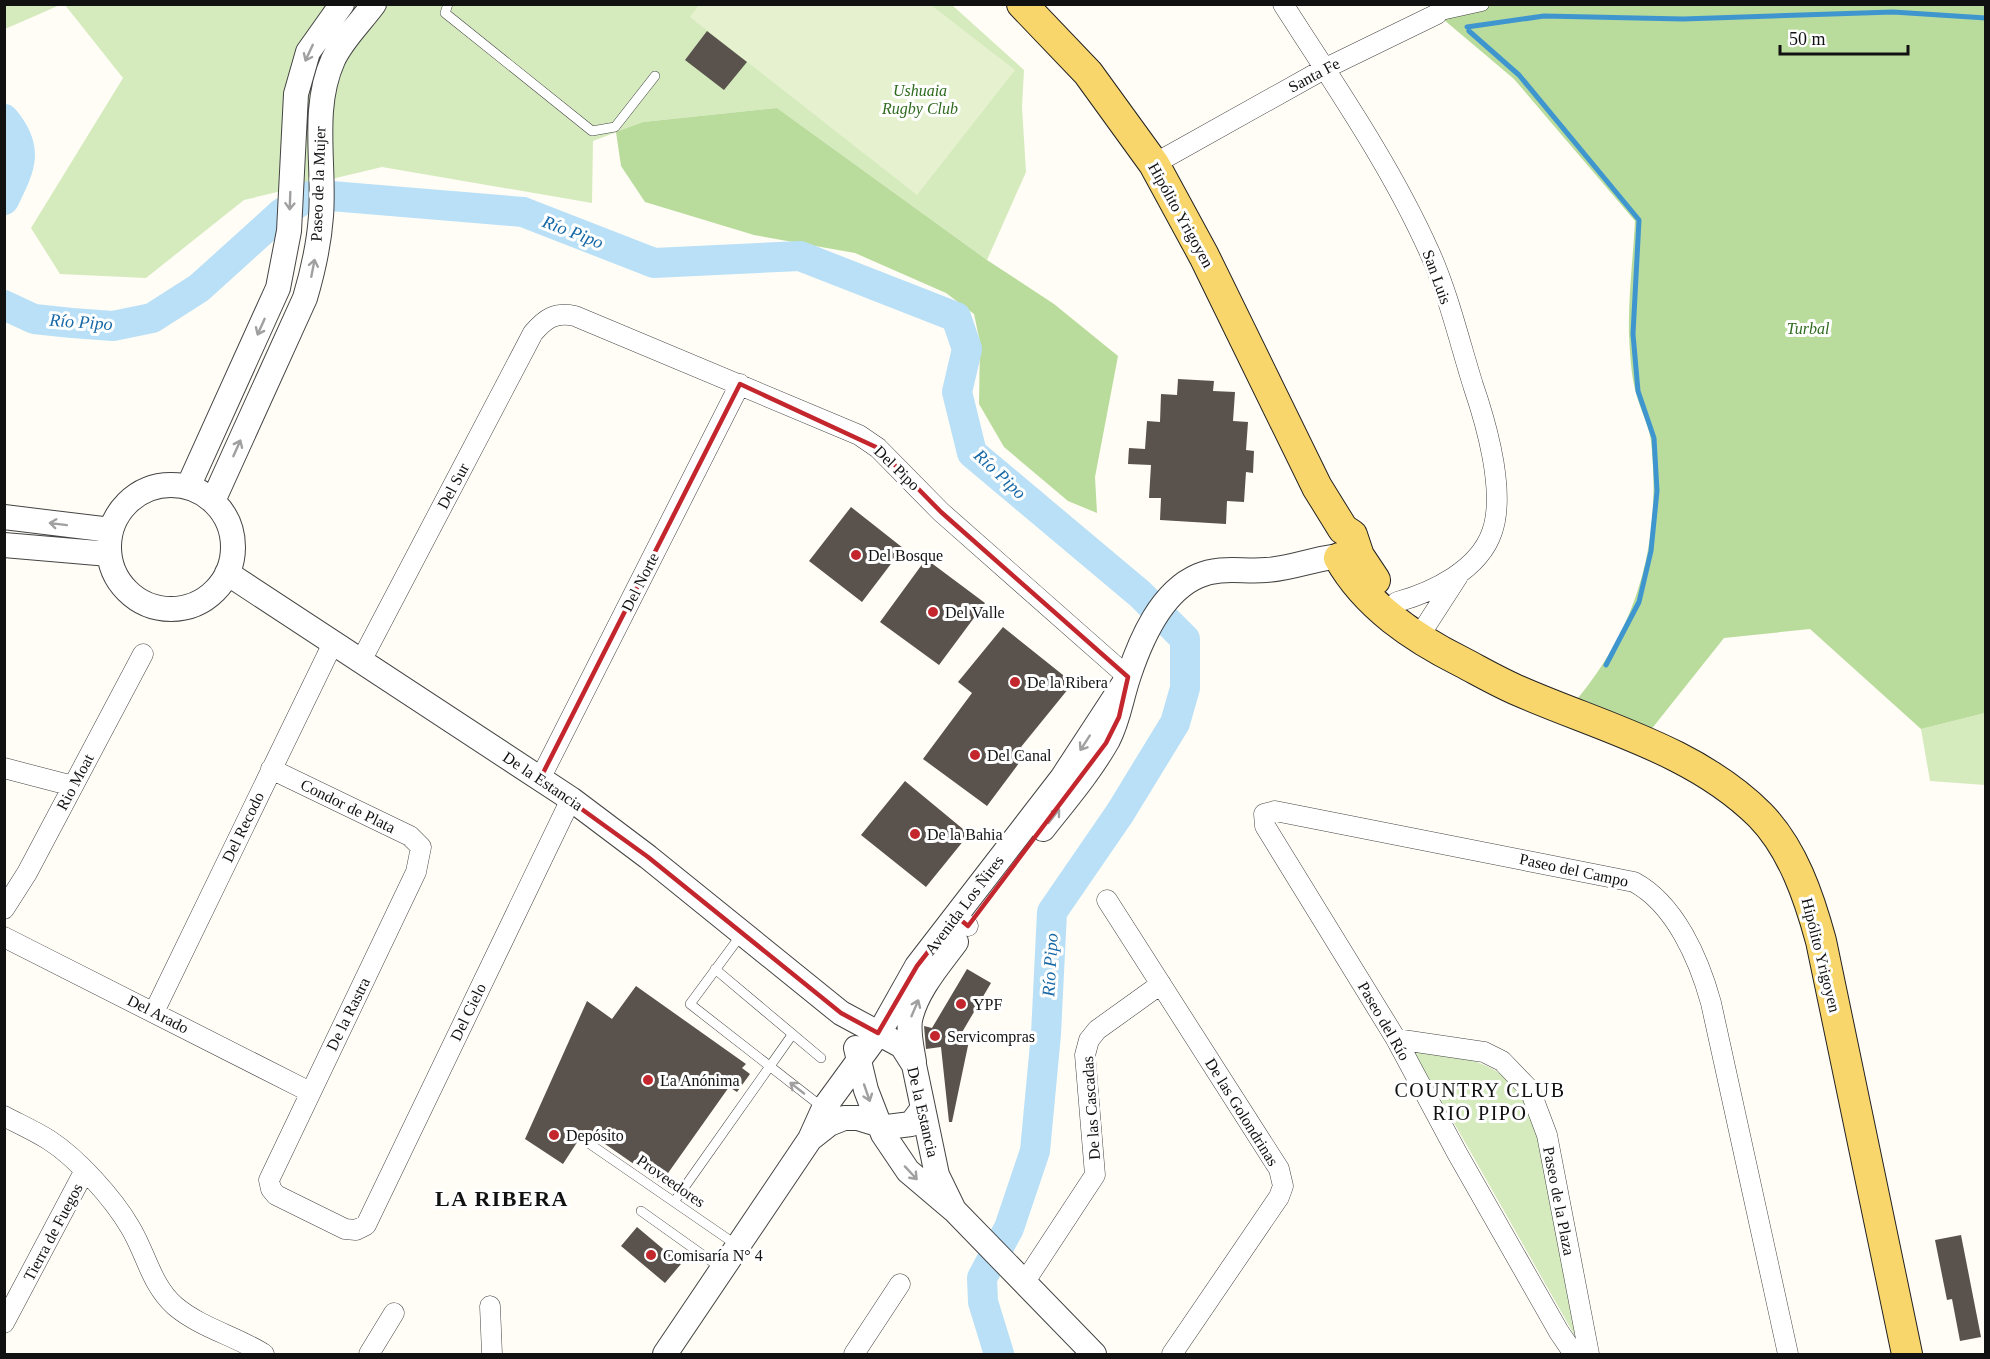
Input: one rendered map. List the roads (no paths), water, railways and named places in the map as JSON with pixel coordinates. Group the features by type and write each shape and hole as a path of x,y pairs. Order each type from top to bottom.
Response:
{"main road":[{"name":"Hipólito Yrigoyen","path":"1022,4 1088,73 1154,164 1209,266 1326,503 1337,545 1356,583 1386,613 1421,632 1472,667 1518,691 1608,726 1677,757 1738,796 1761,816 1781,843 1809,899 1821,941 1907,1354"},
{"name":"Hipólito Yrigoyen","path":"1337,545 1367,568 1421,632"}],"street":[{"name":"Paseo de la Mujer","path":"188,487 278,288 289,231 296,94 303,67 319,33 342,4"},
{"name":"Paseo de la Mujer","path":"213,501 305,298 314,271 321,216 321,113 333,60 374,4"},
{"name":"San Luis","path":"1282,4 1367,136 1429,250 1488,430 1495,484 1495,518 1492,532 1485,546 1461,572 1421,632"},
{"name":"Santa Fe","path":"1154,164 1324,69 1437,14 1482,4"},
{"name":"Del Pipo","path":"552,316 562,314 575,316 859,435 878,448 941,512 1128,677"},
{"name":"Del Sur","path":"361,661 534,333 552,316"},
{"name":"Del Norte","path":"540,779 740,384"},
{"path":"169,485 188,487 213,501 225,516 232,535 233,555 227,573 216,590 200,602 181,608 161,608 142,602 126,590 114,573 110,542 119,513 132,498 149,488 169,485"},
{"path":"4,517 110,542"},
{"path":"4,545 110,542"},
{"name":"Avenida Los Ñires","path":"665,1354 810,1139 824,1108 878,1033 917,966 962,921 1074,790 1106,743 1119,717 1128,677 1156,615 1178,591 1194,578 1215,571 1284,568 1337,545"},
{"name":"San Luis","path":"1397,602 1440,586 1461,572"},
{"name":"De la Estancia","path":"227,573 571,798 841,1013 902,1046 915,1065 937,1175 961,1218"},
{"name":"Del Recodo","path":"154,1012 333,643"},
{"name":"Rio Moat","path":"4,909 143,654"},
{"path":"4,768 73,786"},
{"name":"Condor de Plata","path":"271,769 410,836 422,847"},
{"name":"Del Cielo","path":"269,1180 276,1196 345,1229 356,1230 366,1225 571,798"},
{"name":"Paseo del Campo","path":"1264,814 1275,811 1634,882 1650,890 1662,903 1695,960 1711,1003 1788,1354"},
{"name":"Paseo del Río","path":"1264,814 1265,826 1396,1040 1468,1173 1559,1332 1574,1354"},
{"name":"De la Rastra","path":"269,1180 416,872 422,847"},
{"name":"De las Golondrinas","path":"1107,900 1280,1169 1283,1186 1280,1197 1172,1354"},
{"name":"Avenida Los Ñires","path":"915,1065 910,1037 912,1014 962,921"},
{"name":"Del Arado","path":"4,937 310,1092"},
{"name":"De las Cascadas","path":"1024,1283 1095,1175 1085,1055 1089,1040 1097,1030 1161,984"},
{"name":"De la Estancia","path":"841,1013 852,1029 858,1060 879,1125 908,1171 961,1218 1094,1354"},
{"name":"Paseo de la Plaza","path":"1396,1040 1484,1052 1502,1061 1530,1090 1546,1135 1589,1354"},
{"name":"Avenida Los Ñires","path":"810,1139 844,1118 858,1118 879,1125 900,1127 912,1124 923,1108"},
{"path":"4,1116 50,1141 84,1172 122,1214 132,1229 156,1284 175,1306 195,1319 264,1354"},
{"name":"Tierra de Fuegos","path":"4,1323 84,1172"},
{"path":"854,1354 900,1284"},
{"path":"490,1306 492,1354"},
{"path":"369,1354 394,1313"}],"lane":[{"path":"448,4 445,13 592,131 615,127 655,76"},
{"path":"742,933 690,1004 824,1108"},
{"path":"716,969 821,1058"},
{"path":"674,1202 792,1035"},
{"name":"Proveedores","path":"587,1142 738,1246"},
{"path":"640,1211 723,1269"}],"waterway":[{"path":"1467,27 1544,16 1683,19 1893,12 1986,18"},
{"path":"1469,31 1519,75 1639,220 1633,334 1638,391 1654,438 1657,491 1651,551 1639,602 1606,665"},
{"name":"Río Pipo","path":"4,119 12,130 20,150 18,168 4,200"},
{"name":"Río Pipo","path":"4,305 34,319 72,323 113,326 152,318 199,288 282,213 309,196 331,196 523,212 654,263 800,256 956,317 967,349 957,392 972,453 1140,594 1185,639 1185,688 1175,723 1120,813 1052,912 1046,1034 1035,1151 1009,1228 982,1278 983,1302 999,1354"}],"place":[{"name":"Del Bosque","path":"856,555"},
{"name":"Del Valle","path":"933,612"},
{"name":"De la Ribera","path":"1015,682"},
{"name":"Del Canal","path":"975,755"},
{"name":"De la Bahia","path":"915,834"},
{"name":"YPF","path":"961,1004"},
{"name":"Servicompras","path":"935,1036"},
{"name":"La Anónima","path":"648,1080"},
{"name":"Depósito","path":"554,1135"},
{"name":"Comisaría N° 4","path":"651,1255"}],"district":[{"name":"COUNTRY CLUB RIO PIPO","path":"1480,1102"},
{"name":"LA RIBERA","path":"502,1198"}],"park label":[{"name":"Ushuaia Rugby Club","path":"920,99"},
{"name":"Turbal","path":"1808,328"}]}
